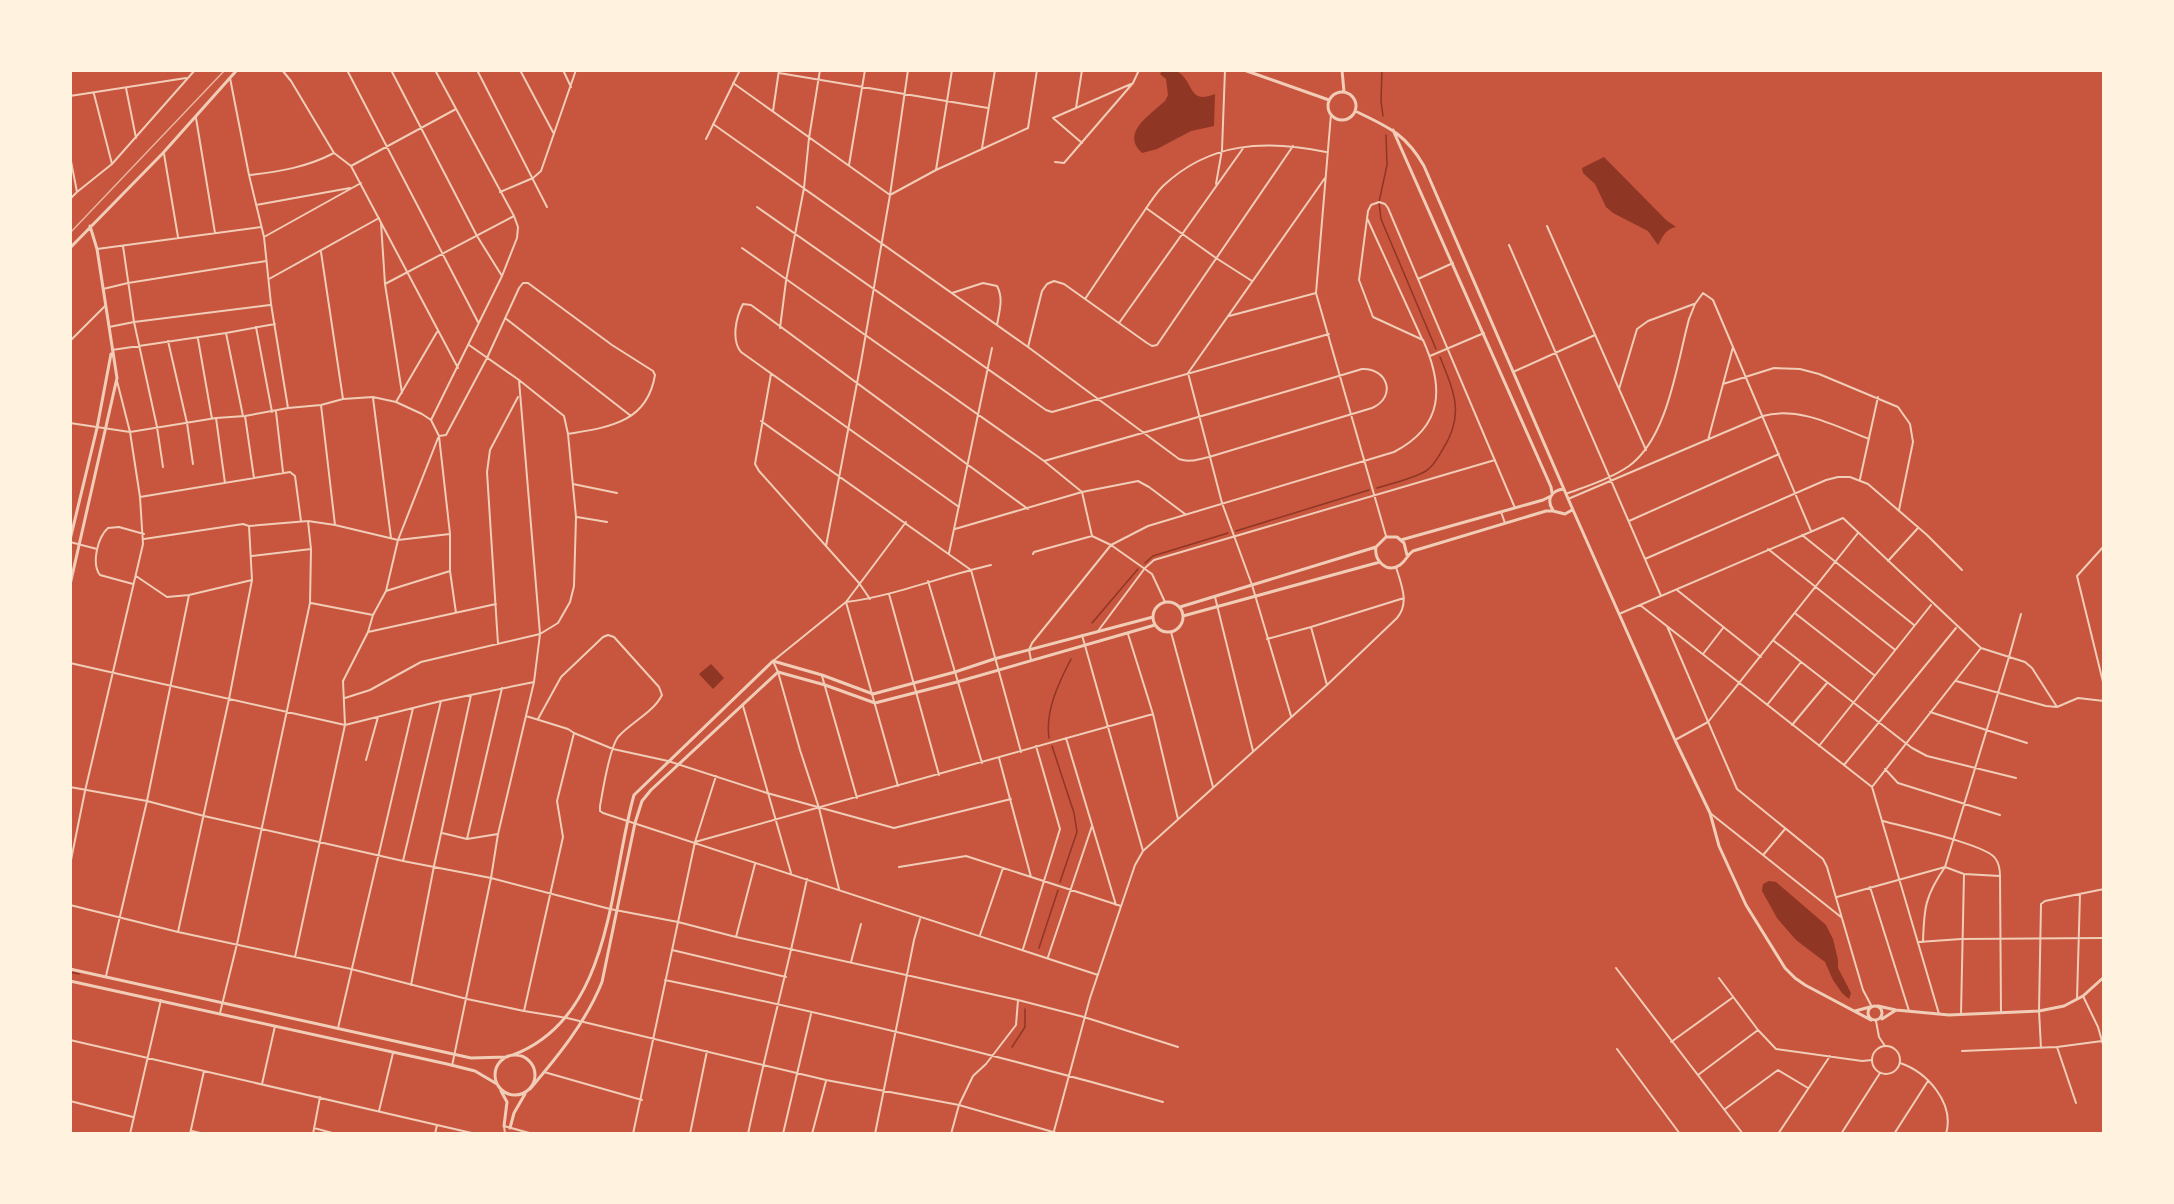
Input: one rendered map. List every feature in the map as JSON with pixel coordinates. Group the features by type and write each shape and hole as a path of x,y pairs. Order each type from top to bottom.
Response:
{"street":[{"path":"70,199 112,164 195,70"},
{"path":"70,248 196,118 237,70"},
{"path":"282,70 334,153 351,166 458,368"},
{"path":"347,70 478,322"},
{"path":"391,70 477,236 502,276"},
{"path":"431,420 502,276 517,238 518,227 435,70"},
{"path":"477,70 547,207"},
{"path":"520,70 554,134"},
{"path":"563,70 571,87"},
{"path":"500,192 542,171 576,70"},
{"path":"706,139 740,70"},
{"path":"780,328 786,281 804,188 820,70"},
{"path":"849,166 865,70"},
{"path":"826,546 890,195 908,70"},
{"path":"936,170 952,70"},
{"path":"981,149 995,70"},
{"path":"890,195 936,170 1028,128 1037,70"},
{"path":"1076,108 1082,70"},
{"path":"1055,162 1064,163 1133,83 1139,70"},
{"path":"1216,185 1222,150 1225,70"},
{"path":"1244,70 1329,100"},
{"path":"1342,70 1344,92"},
{"path":"773,111 779,72 988,108"},
{"path":"70,96 187,78"},
{"path":"230,78 264,237 271,304 288,408"},
{"path":"733,83 890,195"},
{"path":"1082,143 1053,118 1133,83"},
{"path":"126,88 136,138"},
{"path":"1355,111 1354,99 1344,92 1335,93 1329,100 1331,114 1316,293 1386,537"},
{"path":"93,93 112,164"},
{"path":"351,166 456,109"},
{"path":"1331,114 1338,119 1346,119 1355,111"},
{"path":"1355,111 1399,133 1414,148 1424,165 1572,510 1710,813 1719,846 1746,905 1785,968 1805,985 1875,1020 1896,1010"},
{"path":"196,118 215,233"},
{"path":"713,124 1028,346 1146,432 1184,461 1190,462 1209,457 1382,404 1387,390 1386,382 1372,368 1362,369 1200,417 1146,432 1044,461"},
{"path":"1393,130 1551,487 1550,505 1553,511"},
{"path":"1119,323 1245,146"},
{"path":"1085,299 1146,208 1162,187 1183,170 1222,150 1245,146 1293,146 1327,153"},
{"path":"1028,346 1042,291 1047,284 1054,281 1064,284 1152,346 1160,341 1293,146"},
{"path":"163,153 178,237"},
{"path":"249,175 280,172 318,161 334,153"},
{"path":"70,156 77,192"},
{"path":"1188,373 1324,178"},
{"path":"264,237 361,183"},
{"path":"256,205 353,188"},
{"path":"1423,340 1377,320 1370,313 1359,276 1367,219 1371,205 1379,202 1388,208 1515,508"},
{"path":"757,207 873,290 1052,412 1329,334"},
{"path":"1146,208 1252,281"},
{"path":"385,284 514,216"},
{"path":"1031,660 1029,650 1032,643 1111,545 1148,526 1394,452 1419,435 1431,417 1436,402 1436,375 1423,340 1367,219"},
{"path":"269,279 380,220"},
{"path":"380,220 385,284 402,393"},
{"path":"70,866 85,791 144,539 130,432 117,378 97,249 90,226"},
{"path":"1547,226 1646,450"},
{"path":"97,249 261,228"},
{"path":"1509,244 1661,596"},
{"path":"123,246 134,322 157,427 163,467"},
{"path":"742,248 1044,461 1082,492 1092,536"},
{"path":"321,252 343,399"},
{"path":"104,290 128,283 266,261"},
{"path":"1418,279 1453,264"},
{"path":"439,436 446,435 523,283 532,285 612,345 653,371 655,375 647,398 632,417 599,429 568,434"},
{"path":"952,293 983,283 997,286 1001,300 997,325"},
{"path":"1227,317 1316,293"},
{"path":"1566,494 1610,477 1629,465 1646,450 1663,416 1695,304 1703,293 1713,300 1811,531"},
{"path":"959,507 741,352 734,338 741,308 747,303 1028,509"},
{"path":"109,327 271,304"},
{"path":"1619,389 1637,329 1648,321 1695,304"},
{"path":"70,341 106,305"},
{"path":"505,318 632,417"},
{"path":"112,350 275,324"},
{"path":"256,327 274,412 283,472"},
{"path":"396,402 438,332"},
{"path":"226,333 244,416 254,478"},
{"path":"1430,356 1484,333"},
{"path":"1513,372 1595,335"},
{"path":"198,337 225,483"},
{"path":"168,341 193,464"},
{"path":"345,698 370,690 421,662 540,634 558,623 570,602 574,586 576,517 568,434 564,416 519,380 469,345"},
{"path":"1708,440 1733,346"},
{"path":"949,553 956,529 992,348"},
{"path":"98,549 70,541 97,428 112,350"},
{"path":"1723,384 1774,368 1800,369 1889,401 1901,410 1910,424 1912,433 1912,448 1899,510"},
{"path":"1188,373 1222,503 1251,585 1291,716"},
{"path":"771,374 755,464 859,583 870,599"},
{"path":"70,585 117,378"},
{"path":"452,1066 492,878 498,834 534,681 540,634 519,380"},
{"path":"498,644 487,472 490,450 519,395"},
{"path":"373,397 391,538"},
{"path":"70,423 130,432 214,418 321,405 343,399 373,397 396,402 431,420 439,436 450,534 450,571 456,613"},
{"path":"1860,479 1878,397"},
{"path":"321,405 335,525"},
{"path":"1568,499 1763,416 1778,412 1800,414 1869,439"},
{"path":"761,421 839,474 971,570 1021,752"},
{"path":"295,957 345,725 343,681 386,591 398,540 439,436"},
{"path":"1629,522 1779,454"},
{"path":"1098,632 1145,568 1154,560 1496,460"},
{"path":"140,497 283,472 293,473 301,522"},
{"path":"1645,559 1838,477 1860,479 1868,484 1962,570"},
{"path":"956,529 1082,492 1138,482 1149,486 1185,514"},
{"path":"573,484 617,493"},
{"path":"1401,540 1543,500 1564,489"},
{"path":"1376,547 1376,555 1380,562 1387,567 1396,567 1403,563 1407,555 1413,551 1546,511 1561,514 1572,510"},
{"path":"1501,512 1505,523"},
{"path":"576,517 607,522"},
{"path":"1619,614 1840,518 1846,519 1932,604 1982,648 2025,662 2032,668 2057,707"},
{"path":"144,539 243,524 249,526 308,521 398,540 450,534"},
{"path":"220,1013 237,944 310,603 311,549 308,521"},
{"path":"70,969 471,1058 507,1057 532,1048 567,1018 588,986 610,909 634,795 773,661 846,602 906,522"},
{"path":"178,932 229,699 252,580 249,526"},
{"path":"133,584 100,575 96,567 98,549 102,536 108,528 119,527 144,534"},
{"path":"1888,561 1918,528"},
{"path":"1675,740 1708,722 1859,532"},
{"path":"1802,535 1914,625"},
{"path":"1034,554 1034,552 1092,536 1111,545 1145,568 1156,579 1166,602"},
{"path":"1180,607 1376,547 1386,537 1397,537 1401,540 1406,547 1407,555"},
{"path":"2103,546 2077,576 2103,686"},
{"path":"252,556 311,549"},
{"path":"1768,549 1894,649"},
{"path":"1184,616 1380,562"},
{"path":"846,602 870,599 991,565"},
{"path":"1054,1133 1084,1017 1135,865 1143,851 1327,685 1397,618 1404,607 1404,598 1396,567"},
{"path":"386,591 450,571"},
{"path":"135,575 168,597 189,595 252,580"},
{"path":"928,581 982,763"},
{"path":"1677,589 1761,657"},
{"path":"889,594 939,775"},
{"path":"106,976 147,801 189,595"},
{"path":"1215,597 1253,751"},
{"path":"1267,639 1404,598"},
{"path":"846,602 898,786"},
{"path":"1171,602 1180,607 1184,616 1179,628 1171,632 1162,631 1155,625 1153,617 1157,607 1171,602"},
{"path":"310,603 373,615"},
{"path":"368,632 496,604"},
{"path":"1819,746 1932,604"},
{"path":"1640,605 1872,787 1921,942 1939,1014"},
{"path":"1795,614 1874,675"},
{"path":"1921,942 1927,898 1945,867 2021,614"},
{"path":"773,661 822,675 873,694 1153,617"},
{"path":"778,672 825,685 875,703 1155,625"},
{"path":"1667,626 1737,789 1823,859 1837,897 1863,990 1871,1007 1868,1014 1875,1020 1879,1037 1885,1046 1897,1051 1900,1063"},
{"path":"1311,627 1327,685"},
{"path":"1703,654 1724,627"},
{"path":"1844,765 1957,627"},
{"path":"1171,632 1213,787"},
{"path":"1128,634 1153,714 1178,819"},
{"path":"538,719 561,677 603,637 608,635 614,637 659,687 662,695 617,738 600,811 1098,975"},
{"path":"1082,635 1143,851"},
{"path":"1774,641 1905,743 1927,756 2016,778"},
{"path":"1872,787 1982,648"},
{"path":"773,661 819,808 839,889"},
{"path":"1767,705 1801,662"},
{"path":"70,663 345,725 534,681"},
{"path":"511,1134 510,1128 514,1113 525,1093 544,1072 593,1005 602,982 635,824 642,801 677,764 778,672"},
{"path":"822,675 857,798"},
{"path":"1956,681 2057,707 2078,698 2103,701"},
{"path":"1792,725 1827,683"},
{"path":"467,839 502,688"},
{"path":"411,985 471,695"},
{"path":"403,861 441,701"},
{"path":"742,704 791,873"},
{"path":"338,1028 413,708"},
{"path":"1930,712 2027,743"},
{"path":"695,842 1153,714"},
{"path":"366,760 378,716"},
{"path":"526,716 567,729 613,749 668,761 767,793 894,828 1011,799"},
{"path":"524,1011 563,837 557,801 574,733"},
{"path":"1066,738 1116,905"},
{"path":"1023,949 1060,829 1036,747"},
{"path":"999,758 1031,877"},
{"path":"1885,769 1898,783 2000,815"},
{"path":"633,1134 695,842 716,776"},
{"path":"70,787 147,801 403,861 492,878 610,909 678,922 1018,1000 1084,1017 1178,1047"},
{"path":"1710,813 1842,918"},
{"path":"1883,821 1953,840 1989,852 1996,858 2000,876 2001,1014"},
{"path":"1048,957 1093,825"},
{"path":"1764,854 1785,828"},
{"path":"441,832 467,839 498,834"},
{"path":"899,867 966,856 1121,906"},
{"path":"736,937 756,863"},
{"path":"1837,897 1945,867 1964,874 2000,876"},
{"path":"980,935 1003,868"},
{"path":"1961,1014 1964,874"},
{"path":"748,1134 807,879"},
{"path":"1870,887 1909,1011"},
{"path":"2041,1048 2039,939 2041,904 2044,901 2103,890"},
{"path":"2077,999 2080,894"},
{"path":"70,905 178,932 351,969 467,999 567,1018 826,1080 959,1106 1060,1134"},
{"path":"874,1134 921,918"},
{"path":"851,962 861,924"},
{"path":"1921,942 1961,939 2103,938"},
{"path":"672,950 786,977"},
{"path":"1616,968 1743,1134"},
{"path":"1855,1011 1878,1006 1939,1014 2001,1014 2039,1011 2064,1006 2083,996 2103,977"},
{"path":"1719,978 1758,1030 1776,1048 1862,1061 1872,1060"},
{"path":"665,980 896,1031 1163,1102"},
{"path":"70,981 475,1071 497,1084"},
{"path":"2083,996 2098,1027 2103,1048"},
{"path":"1671,1042 1733,997"},
{"path":"130,1134 161,1000"},
{"path":"951,1134 959,1106 973,1076 1016,1025 1018,1000"},
{"path":"1875,1020 1883,1014 1878,1006"},
{"path":"783,1134 811,1013"},
{"path":"262,1084 275,1026"},
{"path":"1698,1075 1758,1030"},
{"path":"70,1040 476,1134"},
{"path":"1962,1050 2057,1047 2102,1041"},
{"path":"1885,1046 1877,1049 1872,1060 1874,1068 1880,1073 1892,1073 1900,1063"},
{"path":"2057,1047 2076,1103"},
{"path":"1617,1049 1680,1134"},
{"path":"690,1134 707,1051"},
{"path":"379,1112 393,1053"},
{"path":"513,1055 526,1059 534,1069 535,1076 530,1089"},
{"path":"1778,1134 1830,1056"},
{"path":"505,1134 507,1102 497,1084 495,1071 507,1057"},
{"path":"1900,1063 1909,1066 1928,1080 1940,1094 1947,1114 1946,1134"},
{"path":"1725,1109 1778,1070 1808,1088"},
{"path":"204,1071 191,1132 204,1134"},
{"path":"544,1072 642,1100"},
{"path":"1841,1134 1880,1073"},
{"path":"812,1134 826,1080"},
{"path":"1894,1134 1928,1080"},
{"path":"500,1089 512,1095 525,1093"},
{"path":"313,1134 320,1097"},
{"path":"70,1101 133,1117"},
{"path":"435,1134 437,1125"},
{"path":"504,1126 533,1134"},
{"path":"314,1128 336,1134"}],"shaded area":[{"path":"1162,71 1179,72 1194,92 1201,97 1215,94 1214,126 1191,131 1157,149 1142,153 1136,146 1134,138 1136,131 1145,118 1165,101 1168,95 1166,79 1160,74"},
{"path":"1604,157 1666,220 1676,227 1667,231 1658,245 1648,231 1606,207 1595,184 1583,173 1582,168"},
{"path":"711,664 724,678 713,689 699,674"},
{"path":"1769,881 1776,882 1826,925 1833,939 1838,968 1851,993 1849,999 1833,980 1825,962 1796,940 1777,918 1762,891 1763,884"}],"waterway":[{"path":"1382,70 1383,116"},
{"path":"1386,135 1387,165 1379,202 1381,219 1436,349"},
{"path":"1377,488 1409,479 1426,471 1436,461 1450,436 1454,425 1455,403 1440,357"},
{"path":"1236,531 1369,490"},
{"path":"1145,563 1153,556 1228,533"},
{"path":"1092,623 1138,569"},
{"path":"1049,738 1051,707 1071,659"},
{"path":"1052,746 1074,813 1077,832 1060,882"},
{"path":"1039,948 1058,890"},
{"path":"70,972 79,974"},
{"path":"1012,1047 1025,1027 1025,1009"}],"railway":[{"path":"70,233 225,70"}]}
